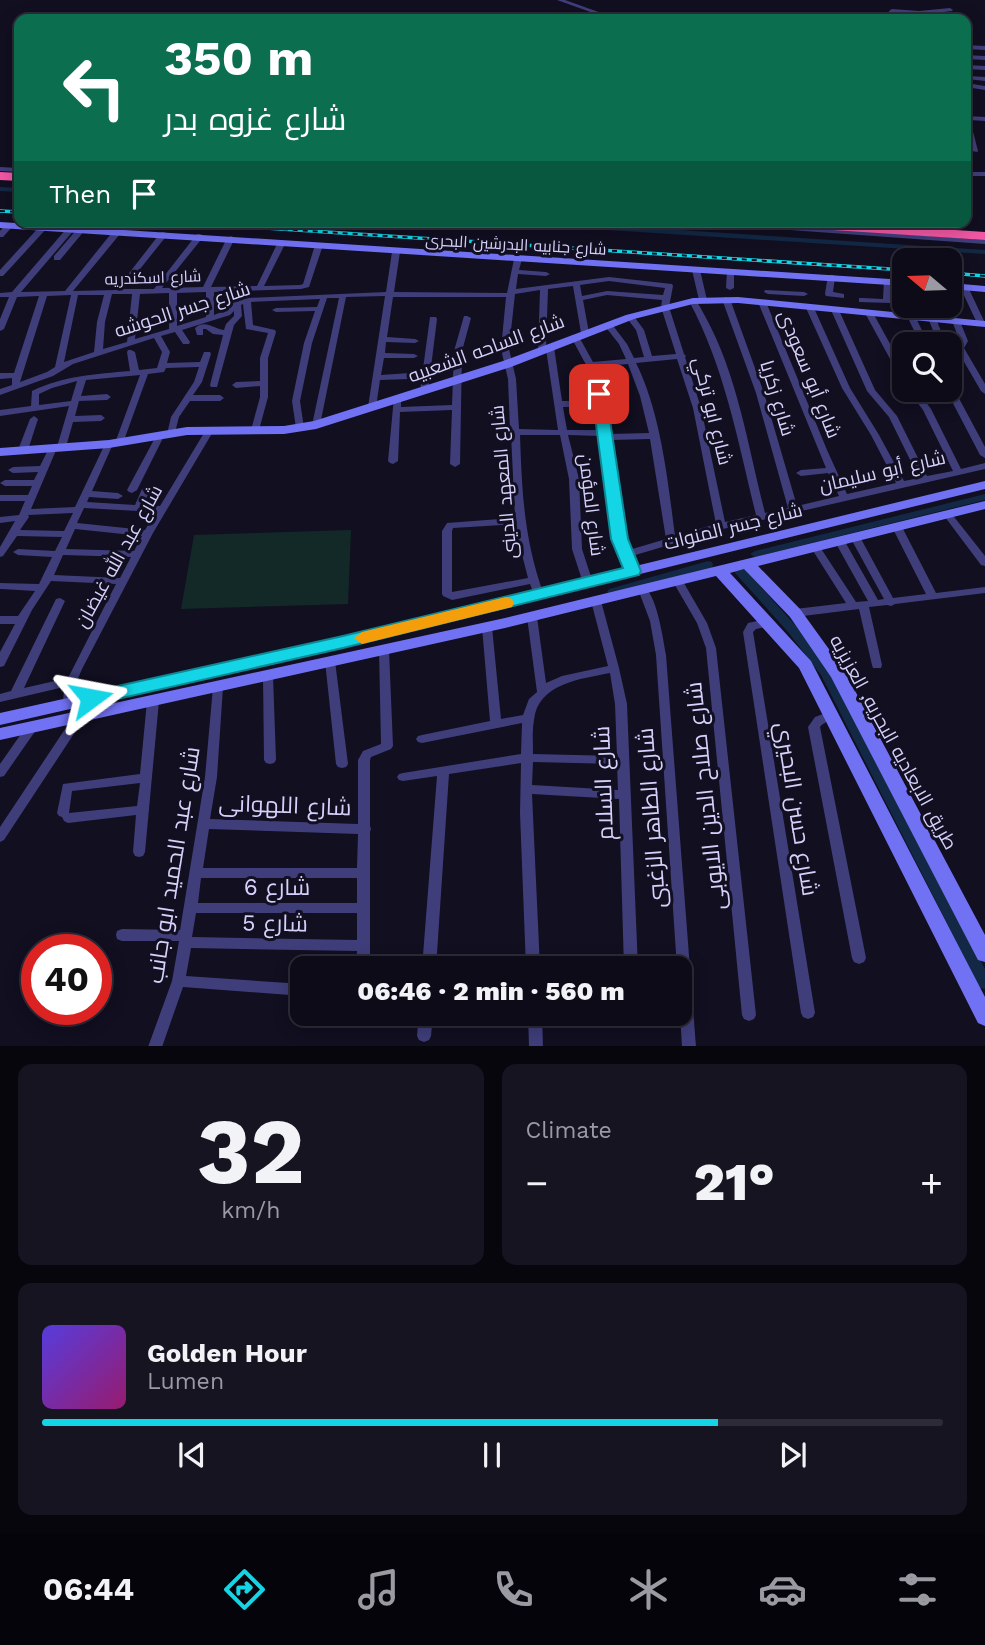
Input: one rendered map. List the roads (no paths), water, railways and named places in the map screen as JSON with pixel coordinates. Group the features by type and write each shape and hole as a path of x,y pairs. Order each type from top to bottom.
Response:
{"highway":[{"path":"888,228 985,233"},
{"path":"922,228 985,233"}],"street":[{"path":"560,0 601,14"},
{"path":"921,14 950,10"},
{"path":"971,136 975,150"},
{"path":"0,235 4,225"},
{"path":"0,274 43,228"},
{"name":"شارع جنابيه البدرشين البحرى","path":"43,228 892,282"},
{"path":"789,228 985,242"},
{"path":"57,258 76,230"},
{"path":"1,326 14,295 76,230"},
{"path":"59,367 71,293 117,232"},
{"path":"119,292 164,234"},
{"path":"157,290 200,236"},
{"path":"210,318 208,289 231,238"},
{"path":"261,287 282,242"},
{"name":"شارع اسكندريه","path":"0,295 305,286 319,245"},
{"path":"372,407 396,252"},
{"name":"شارع المعهد الدينى","path":"518,259 510,293 505,352 512,376 513,432 525,557 539,595"},
{"path":"696,270 698,301 719,354 761,517"},
{"path":"516,272 546,274"},
{"name":"شارع زكريا","path":"730,272 728,294 793,509"},
{"name":"شارع أبو سعودى","path":"769,274 766,299 831,470 844,497"},
{"path":"805,275 806,299 853,403 871,429 901,484"},
{"path":"831,277 829,294 841,296"},
{"name":"شارع جسر الحوشه","path":"0,392 50,374 59,367 98,354 131,348 175,328 230,313 242,302 343,295 510,293 614,279 667,285 665,302"},
{"path":"862,300 888,300 887,282"},
{"path":"576,284 580,335 591,365 600,404 612,470 620,539 624,555 633,571"},
{"path":"964,287 985,289"},
{"path":"964,287 975,311 984,321"},
{"path":"236,288 248,327 272,332 264,358 265,383 255,430"},
{"name":"شارع المؤمن","path":"544,288 546,349 574,479 577,550 588,583"},
{"path":"173,290 175,328 186,342"},
{"path":"135,373 131,348 136,291"},
{"path":"98,354 101,322 109,292"},
{"path":"16,386 44,293"},
{"path":"579,299 607,293 665,302"},
{"name":"شارع الساحه الشعبيه","path":"0,452 114,444 210,430 300,428 316,425 372,407 396,405 424,391 507,364 665,302 698,301 728,294 766,299 806,299 835,310 892,315"},
{"path":"316,425 343,295"},
{"path":"300,428 296,401 309,343 324,296"},
{"path":"214,385 231,323 238,317 242,302"},
{"name":"شارع ابو تركي","path":"665,302 697,408 721,526"},
{"path":"276,310 321,309"},
{"path":"835,310 871,391 893,416 924,479"},
{"path":"869,313 892,355"},
{"path":"630,317 640,330 649,359"},
{"path":"455,464 458,343 467,318"},
{"path":"932,318 937,332"},
{"name":"شارع الساحه الشعبيه","path":"932,318 984,321"},
{"path":"424,391 433,319"},
{"path":"956,321 960,332"},
{"path":"608,325 623,342 632,361 653,436 671,540"},
{"path":"200,333 199,328 204,326 211,327 216,332 228,333"},
{"path":"35,407 36,392 82,379 160,370 164,366 166,352 156,335"},
{"path":"962,337 962,345"},
{"path":"382,339 415,341"},
{"path":"962,351 985,391"},
{"path":"132,490 198,382 207,354"},
{"path":"379,355 414,356"},
{"path":"591,365 682,356"},
{"path":"164,366 203,364"},
{"path":"0,663 4,649 45,583 114,444 145,372"},
{"path":"0,376 18,375"},
{"path":"376,377 410,376"},
{"path":"0,554 26,514 43,469 57,448 70,419 82,379"},
{"path":"236,385 265,383"},
{"path":"0,413 107,397"},
{"path":"188,398 220,398"},
{"path":"922,402 958,472"},
{"path":"957,402 985,454"},
{"path":"559,404 600,404"},
{"path":"393,461 396,405 456,407"},
{"path":"70,419 101,418"},
{"path":"23,450 34,419"},
{"name":"شارع عبد الله غيضان","path":"69,704 71,681 122,581 210,430"},
{"path":"513,432 653,436"},
{"name":"شارع أبو سليمان","path":"624,555 721,526 985,466"},
{"path":"13,470 43,469"},
{"path":"801,473 831,470"},
{"path":"5,483 37,483"},
{"name":"شارع جسر المنوات","path":"0,719 539,595 985,485"},
{"path":"138,508 148,489"},
{"path":"87,494 118,496"},
{"path":"0,498 30,498"},
{"name":"شارع جسر المنوات","path":"0,734 532,617 985,505"},
{"path":"0,520 80,508 162,509"},
{"path":"948,514 985,563"},
{"path":"520,521 450,525 447,531 447,594 452,597 533,580"},
{"path":"897,527 933,597"},
{"path":"8,538 70,530 148,533"},
{"path":"855,537 891,603"},
{"path":"839,540 864,605 877,665"},
{"path":"815,546 864,605"},
{"path":"18,552 137,554"},
{"name":"طريق الابعاديه البحريه, العزيزيه","path":"747,563 794,613 838,674 985,954"},
{"name":"طريق الابعاديه البحريه, العزيزيه","path":"719,570 805,665 985,1017"},
{"name":"شارع صلاح الدين الايوبى","path":"677,580 706,631 710,648 749,1015"},
{"path":"2,586 122,581"},
{"name":"شارع الطاهر الزغبى","path":"643,589 655,621 661,655 688,1046"},
{"path":"794,613 985,590"},
{"path":"15,695 60,601"},
{"name":"شارع السلام","path":"596,601 621,704 631,956"},
{"path":"532,617 542,691"},
{"path":"0,620 21,620"},
{"name":"شارع حسن البحيري","path":"766,623 752,626 748,632 807,1013"},
{"path":"487,627 496,724"},
{"path":"363,956 364,760 367,754 387,746 384,650"},
{"path":"330,661 342,764"},
{"path":"533,956 527,789 528,718 533,702 542,691 562,680 614,668"},
{"path":"268,676 270,760"},
{"path":"0,698 71,681"},
{"name":"شارع عبد الحميد ابو جانب","path":"155,1046 179,981 205,824 218,687"},
{"path":"139,852 153,701"},
{"path":"831,715 819,720 814,727 859,958"},
{"path":"0,837 79,718"},
{"path":"422,739 528,718"},
{"path":"0,773 32,727"},
{"path":"403,777 527,758 622,760"},
{"path":"430,956 443,771"},
{"path":"143,810 66,816 67,787 146,778"},
{"path":"527,789 624,795"},
{"name":"شارع اللهوانى","path":"205,824 365,829"},
{"path":"196,873 365,873"},
{"name":"شارع 6","path":"191,908 364,908"},
{"name":"شارع 5","path":"122,935 363,946"},
{"path":"179,981 290,989"},
{"path":"424,1036 425,1026"},
{"path":"535,1026 536,1046"}],"waterway":[{"path":"0,189 14,190"},
{"path":"609,228 985,252"},
{"path":"755,554 985,497"},
{"path":"613,592 708,565"},
{"path":"739,570 792,629 826,673 985,983"}],"railway":[{"path":"0,211 14,212"},
{"path":"264,228 892,269"},
{"path":"962,274 985,276"}]}
